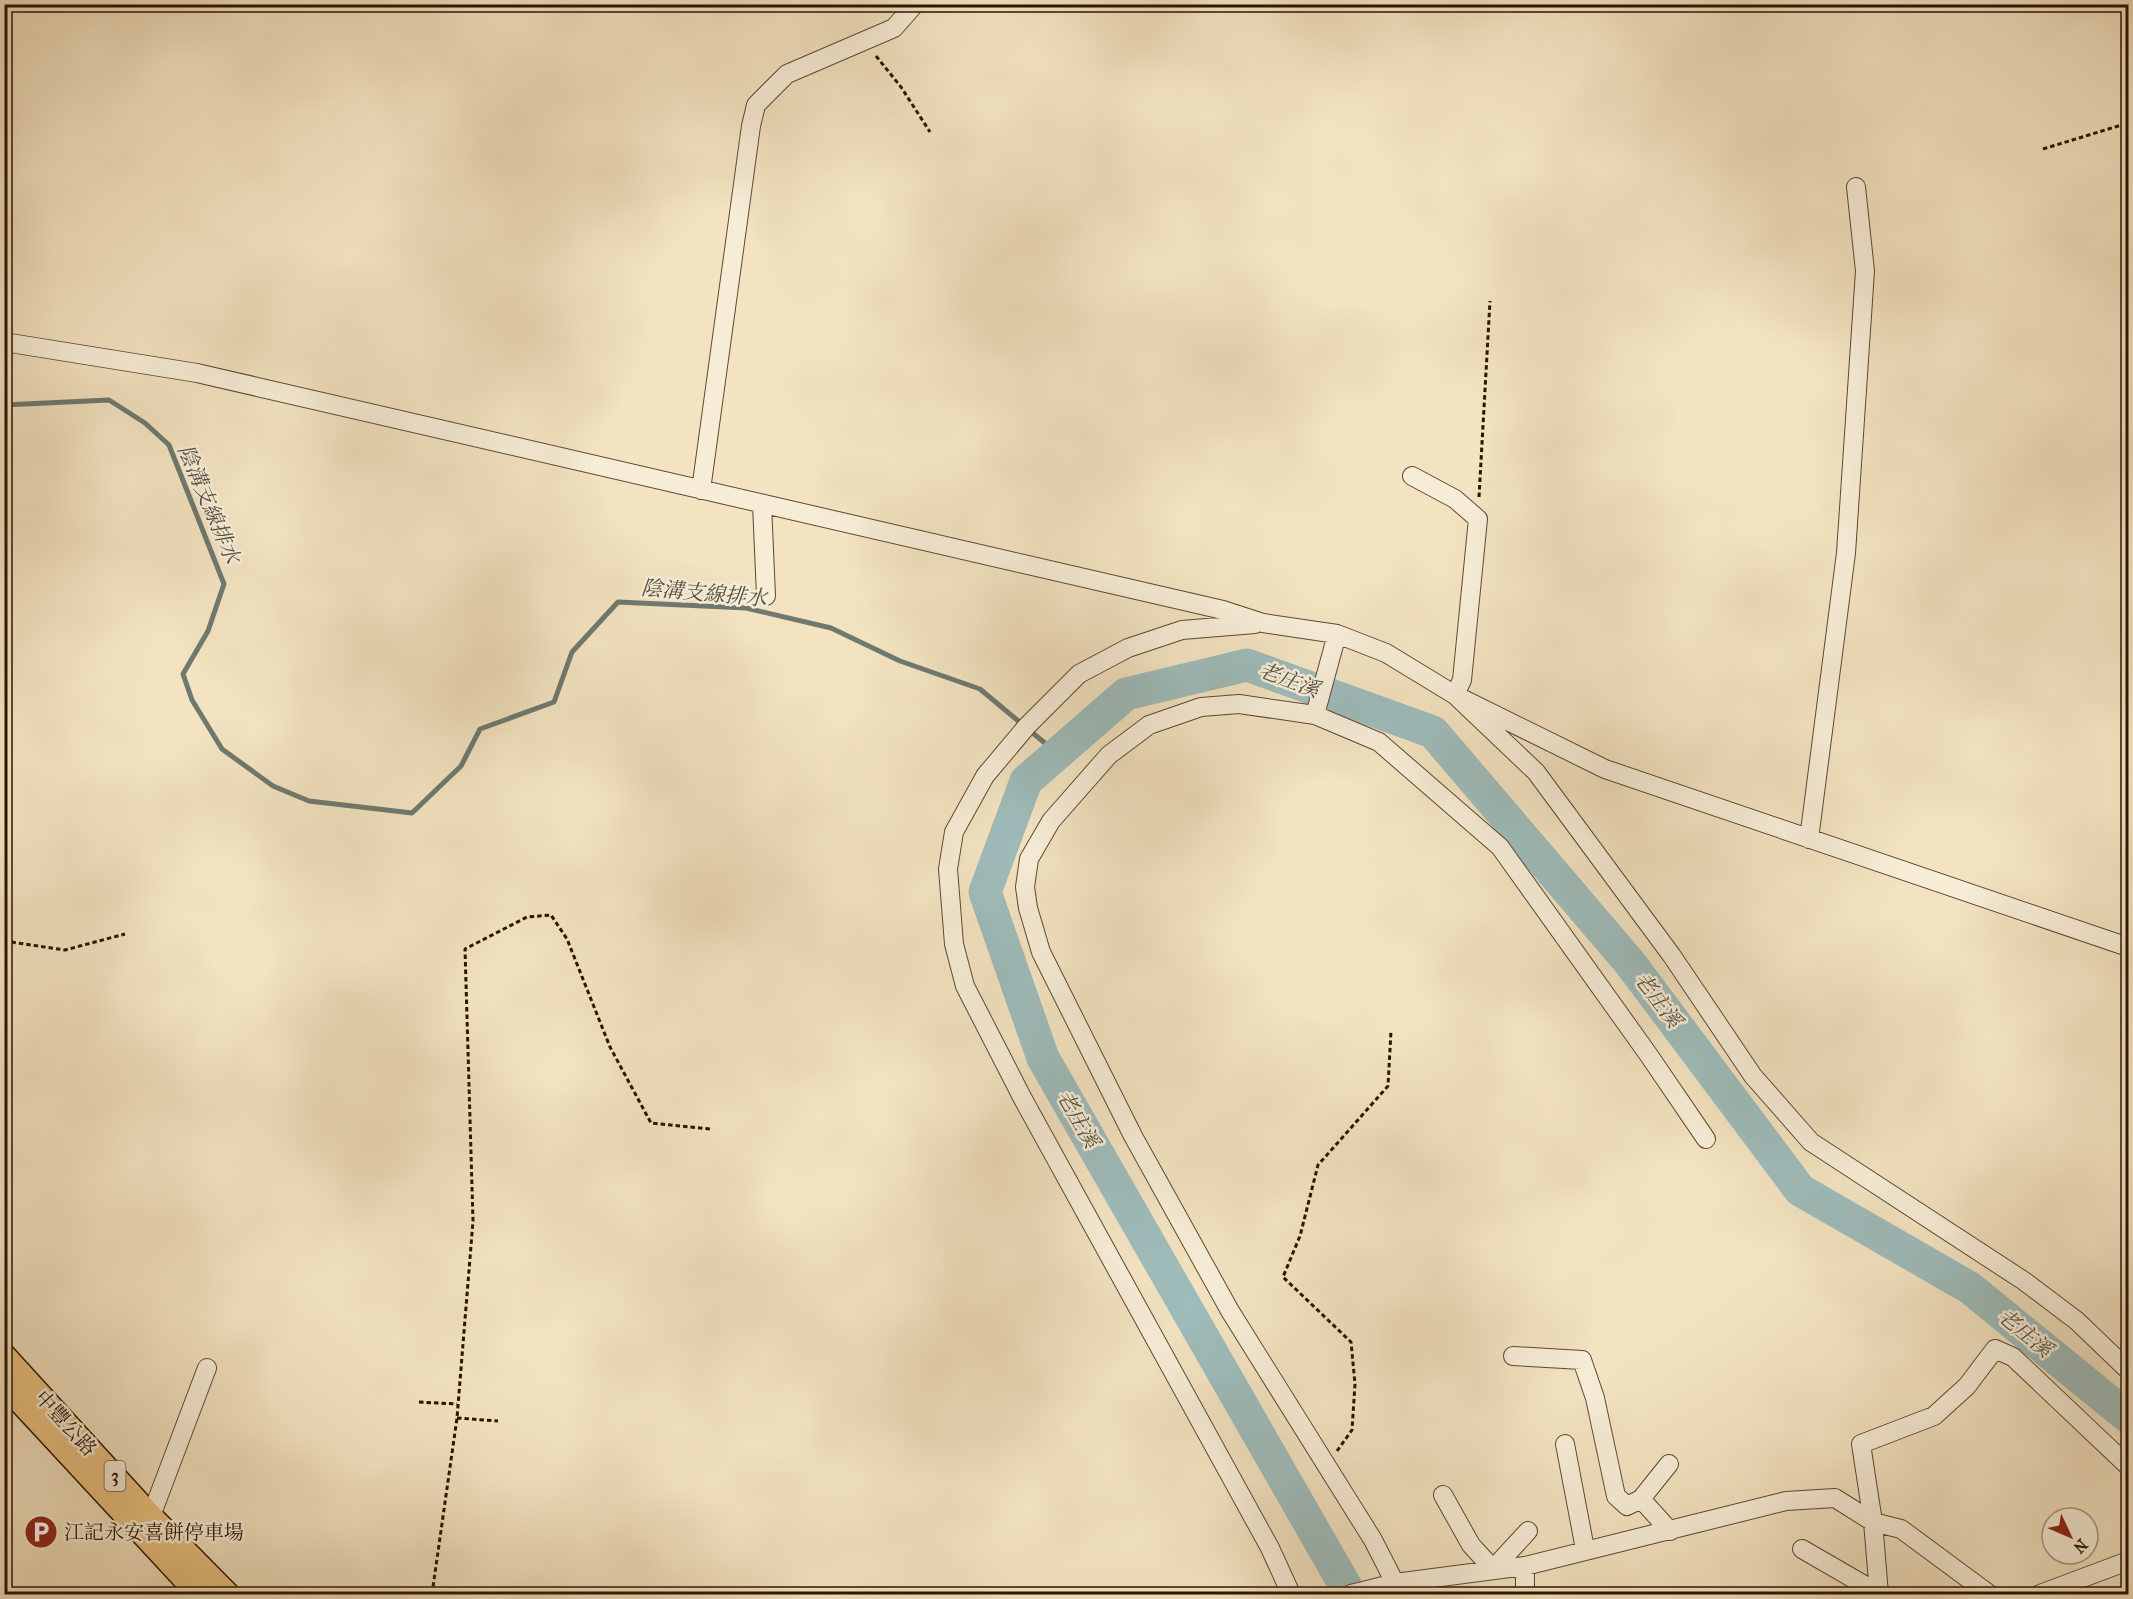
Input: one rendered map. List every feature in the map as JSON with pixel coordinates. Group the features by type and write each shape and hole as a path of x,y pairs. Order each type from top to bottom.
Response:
{"main road":[{"name":"中豐公路","path":"4,1355 144,1522 198,1594"},
{"name":"中豐公路","path":"4,1385 144,1522 228,1594"}],"street":[{"path":"701,490 751,126 756,105 787,74 894,28 915,4"},
{"path":"1809,839 1846,553 1865,272 1856,187"},
{"path":"4,342 197,373 1223,610 1263,623 1337,634 1386,653 1455,695 1605,769 2128,946"},
{"path":"1412,476 1455,499 1478,519 1462,680 1455,695"},
{"path":"762,504 766,596"},
{"path":"1263,623 1182,630 1128,648 1079,674 1027,726 985,776 954,832 948,869 954,944 965,986 1040,1129 1270,1548 1291,1594"},
{"path":"1315,715 1337,634"},
{"path":"1455,695 1536,772 1672,956 1753,1076 1810,1142 2024,1281 2077,1321 2128,1370"},
{"path":"1392,1588 1373,1540 1230,1311 1134,1136 1041,952 1028,908 1025,887 1029,860 1051,821 1108,755 1149,724 1202,706 1239,704 1315,715 1379,742 1500,847 1706,1139"},
{"path":"1879,1594 1873,1522 1861,1444 1934,1416 1967,1386 1995,1349 2013,1357 2128,1467"},
{"path":"1513,1356 1582,1360 1595,1398 1616,1496 1627,1506 1641,1499 1669,1464"},
{"path":"144,1522 207,1368"},
{"path":"1565,1444 1585,1550"},
{"path":"1443,1495 1471,1545 1493,1569"},
{"path":"1351,1594 1493,1569 1525,1566 1786,1501 1835,1498 1873,1522 1901,1529 1989,1594"},
{"path":"1641,1499 1670,1531"},
{"path":"1493,1569 1528,1531"},
{"path":"1802,1549 1879,1594"},
{"path":"2040,1594 2128,1561"},
{"path":"1525,1566 1525,1594"}],"path":[{"path":"864,40 901,87 930,132"},
{"path":"2043,149 2128,123"},
{"path":"1478,519 1490,301"},
{"path":"432,1594 457,1418 473,1221 465,949 527,917 551,915 567,939 610,1047 651,1123 711,1130"},
{"path":"4,941 64,950 125,934"},
{"path":"1327,1466 1352,1430 1355,1384 1351,1342 1283,1277 1300,1236 1318,1165 1388,1086 1391,1031"},
{"path":"419,1402 457,1404"},
{"path":"457,1418 498,1421"}],"waterway":[{"name":"陰溝支線排水","path":"4,405 109,400 145,423 169,445 224,584 208,631 183,674 192,700 222,749 273,786 309,801 412,813 461,766 480,729 554,702 572,652 618,602 746,608 831,628 900,661 980,689 1058,754"},
{"name":"老庄溪","path":"1350,1594 1043,1058 985,892 1026,781 1126,694 1247,665 1433,732 1630,963 1800,1190 1970,1288 2128,1417"}],"place":[{"name":"江記永安喜餅停車場","path":"41,1532"}]}
